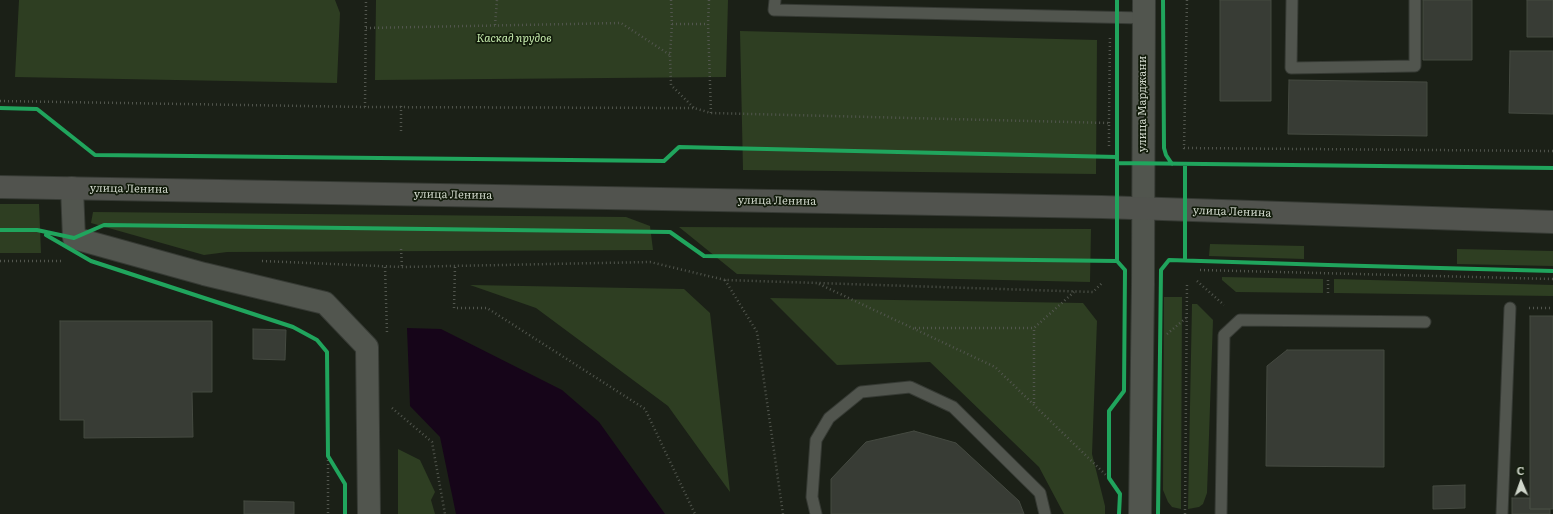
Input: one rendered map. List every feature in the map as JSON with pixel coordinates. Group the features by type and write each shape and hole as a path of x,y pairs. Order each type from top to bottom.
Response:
{"main road":[{"name":"улица Ленина","path":"0,187 1143,209 1553,222"}],"street":[{"name":"улица Марджани","path":"1140,514 1144,9"},
{"path":"72,188 74,238 204,274 325,303 367,347 369,514"}],"lane":[{"path":"775,0 774,10 1110,18 1144,9"},
{"path":"1292,0 1291,68 1415,66 1415,0"},
{"path":"1502,514 1510,308"},
{"path":"1222,514 1224,335 1240,320 1424,322"},
{"path":"816,514 812,497 816,440 829,418 861,392 910,387 953,406 1040,493 1045,514"}],"path":[{"path":"366,0 366,107"},
{"path":"495,25 497,0"},
{"path":"671,0 671,85 694,108"},
{"path":"709,0 708,24 711,113"},
{"path":"1187,0 1184,148 1553,151"},
{"path":"1109,147 1110,18"},
{"path":"366,28 621,23 670,55"},
{"path":"672,24 708,24"},
{"path":"0,101 366,107 694,108 711,113 1109,123"},
{"path":"401,106 401,134"},
{"path":"401,249 402,268"},
{"path":"0,261 70,261"},
{"path":"261,261 402,268 650,262 725,280 1074,292 1093,292 1102,283"},
{"path":"385,267 387,336"},
{"path":"455,267 454,308 487,308 645,409 695,514"},
{"path":"1200,270 1553,278"},
{"path":"1328,279 1328,293"},
{"path":"725,280 757,332 783,514"},
{"path":"1197,281 1224,305"},
{"path":"817,283 995,366 1109,478 1112,483"},
{"path":"1185,514 1187,284"},
{"path":"912,328 1034,328 1074,292"},
{"path":"1510,308 1553,308"},
{"path":"1166,335 1187,318"},
{"path":"1034,328 1034,404"},
{"path":"389,405 432,442 445,514"},
{"path":"328,449 328,514"},
{"path":"328,456 334,468"},
{"path":"1109,470 1109,478"}],"green space":[{"path":"19,0 335,0 340,13 337,83 15,77"},
{"name":"Каскад прудов","path":"376,0 728,0 726,77 375,80"},
{"path":"740,31 1097,40 1096,174 743,170"},
{"path":"0,204 39,204 41,253 0,253"},
{"path":"93,212 626,217 650,226 653,250 227,252 204,255 91,223"},
{"path":"679,227 1091,229 1090,282 737,274"},
{"path":"1210,244 1304,246 1304,259 1209,256"},
{"path":"1457,249 1553,251 1553,266 1457,264"},
{"path":"1222,277 1323,279 1323,293 1236,292 1222,280"},
{"path":"1334,279 1553,285 1553,296 1334,293"},
{"path":"470,285 684,289 710,313 730,492 668,406 536,308"},
{"path":"1164,297 1182,297 1181,509 1172,507 1163,490"},
{"path":"770,298 1083,303 1097,321 1092,454 1105,506 1105,514 1064,514 1039,467 930,362 837,365"},
{"path":"1192,304 1197,304 1213,320 1207,493 1203,504 1199,507 1188,509"},
{"path":"398,449 420,460 435,492 431,500 435,514 398,514"}],"shaded area":[{"path":"407,328 441,329 562,390 599,422 665,514 456,514 440,437 410,406"}],"building":[{"path":"1220,0 1271,0 1271,101 1220,101"},
{"path":"1423,0 1472,0 1472,60 1423,60"},
{"path":"1527,0 1553,0 1553,37 1527,37"},
{"path":"1510,51 1553,51 1553,114 1509,113"},
{"path":"1289,80 1427,82 1427,136 1288,134"},
{"path":"1530,316 1553,316 1553,509 1530,509"},
{"path":"60,321 212,321 212,392 192,392 193,437 84,438 84,420 60,420"},
{"path":"253,329 286,330 285,360 253,359"},
{"path":"1287,350 1384,350 1384,467 1266,466 1267,366"},
{"path":"914,431 956,443 1019,501 1024,514 831,514 831,479 866,442"},
{"path":"1465,485 1465,508 1433,509 1433,486"},
{"path":"1512,498 1530,498 1530,509 1550,509 1550,514 1512,514"},
{"path":"244,501 294,502 294,514 244,514"}],"cycle path":[{"path":"1117,0 1117,261 1125,270 1124,391 1109,411 1109,478 1120,494 1119,514"},
{"path":"1163,0 1164,148 1166,155 1172,164"},
{"path":"0,108 37,109 95,155 664,161 679,147 1117,157"},
{"path":"1117,163 1553,168"},
{"path":"1185,164 1185,260"},
{"path":"0,230 37,230 74,238 104,225 670,232 704,256 1117,261"},
{"path":"46,235 91,261 293,327 317,340 327,352 328,456 345,484 345,514"},
{"path":"1158,514 1161,270 1169,260 1553,271"}]}
